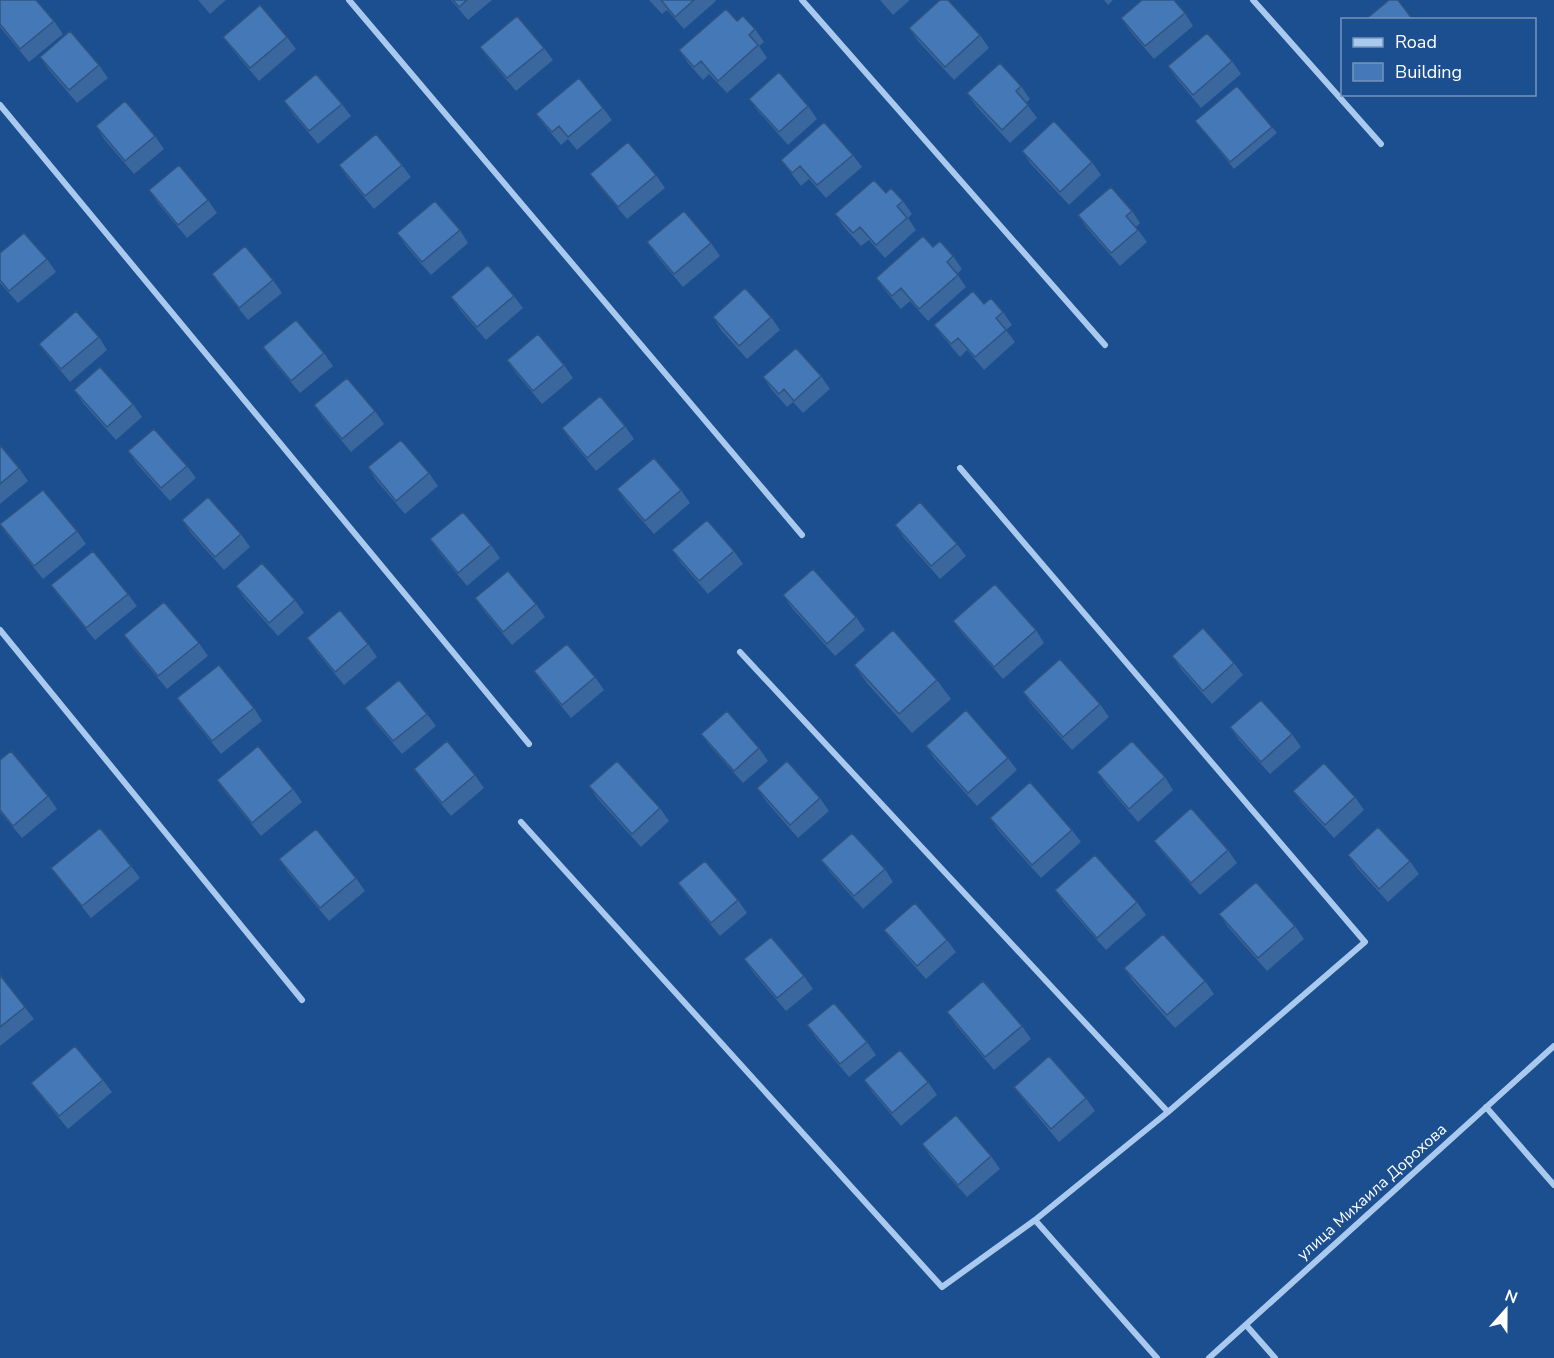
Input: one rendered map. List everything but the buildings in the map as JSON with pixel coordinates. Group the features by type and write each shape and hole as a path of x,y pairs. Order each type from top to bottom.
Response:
{"street":[{"path":"349,0 802,535"},
{"path":"802,0 1105,345"},
{"path":"1253,0 1381,144"},
{"path":"0,105 529,744"},
{"path":"521,822 942,1287 1035,1220 1168,1112 1365,942 960,468"},
{"path":"0,630 302,1000"},
{"path":"740,652 1168,1112"},
{"name":"улица Михаила Дорохова","path":"1209,1358 1554,1046"},
{"path":"1486,1107 1554,1185"},
{"path":"1035,1220 1157,1358"},
{"path":"1246,1325 1275,1358"}]}
